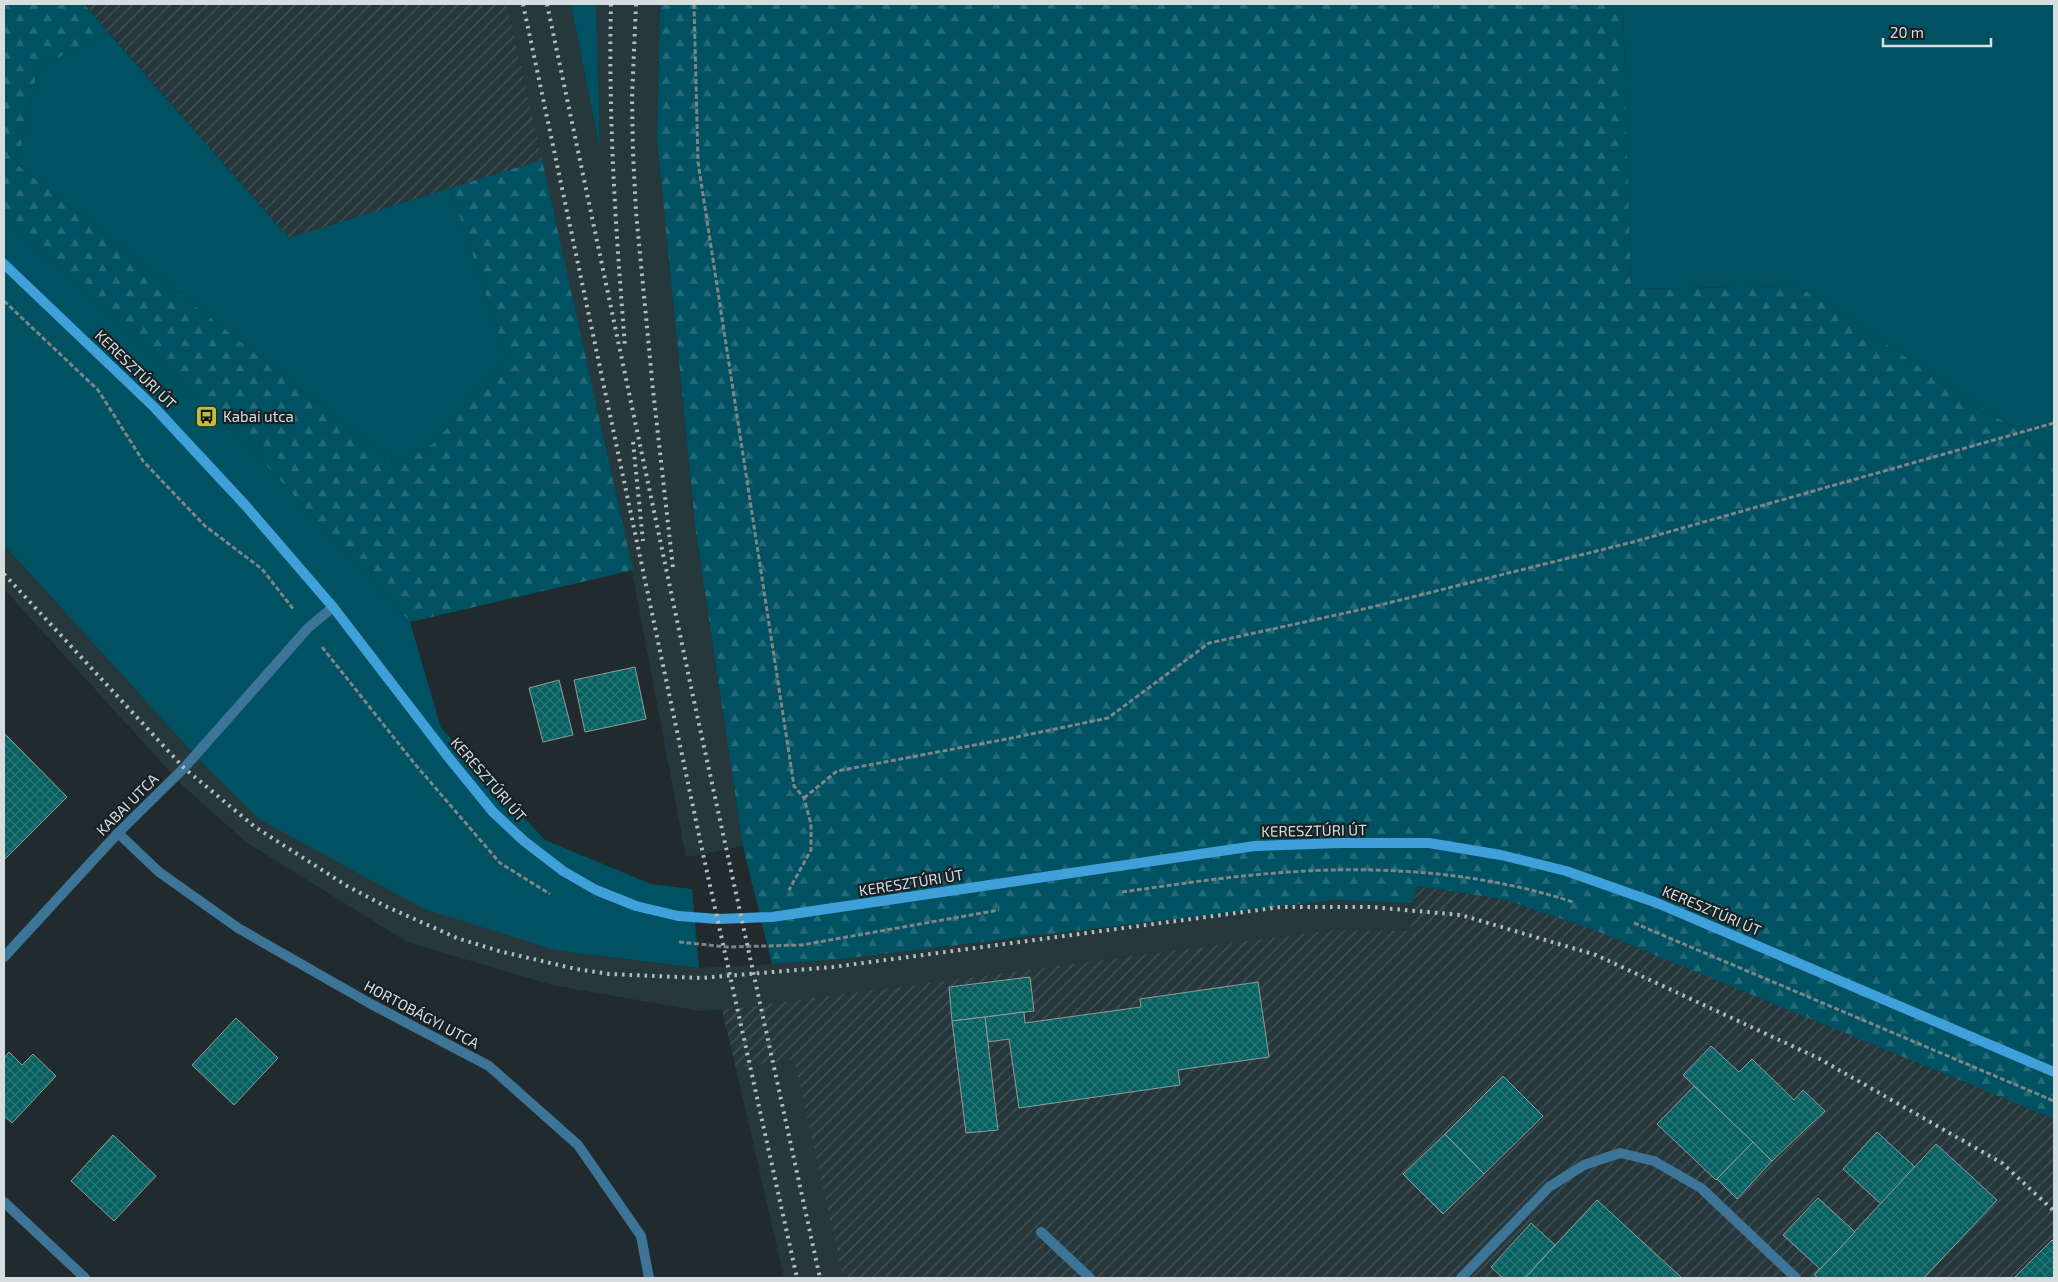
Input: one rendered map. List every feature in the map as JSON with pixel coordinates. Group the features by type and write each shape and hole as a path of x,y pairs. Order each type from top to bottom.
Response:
{"main road":[{"name":"KERESZTÚRI ÚT","path":"4,264 154,407 246,506 333,607 493,812 524,841 563,871 596,890 636,906 678,916 718,919 772,917 1255,846 1341,843 1429,844 1501,855 1556,869 1657,903 2054,1072"}],"street":[{"name":"KABAI UTCA","path":"4,957 118,834 184,768 308,628 333,607"},
{"name":"HORTOBÁGYI UTCA","path":"118,834 160,872 238,928 371,1004 489,1066 578,1145 641,1236 649,1278"},
{"path":"1461,1278 1549,1187 1584,1165 1620,1153 1654,1160 1701,1188 1796,1278"},
{"path":"4,1202 85,1278"},
{"path":"1041,1232 1090,1278"}],"path":[{"path":"694,4 698,162 794,786 804,798 811,824 811,850 800,873 772,917"},
{"path":"4,301 98,390 143,461 205,526 262,569 308,628"},
{"path":"804,798 837,771 1108,718 1209,644 1368,608 1634,542 2054,422"},
{"path":"1117,893 1254,875 1388,870 1449,874 1506,884 1580,904"},
{"path":"680,943 727,947 802,945 1009,909"},
{"path":"1625,919 2054,1101"}],"shaded area":[{"path":"84,4 507,4 542,160 289,238"},
{"path":"507,4 571,4 599,146 596,4 660,4 657,140 696,533 743,846 686,857 626,539"},
{"path":"4,545 203,764 559,951 699,968 833,960 1334,900 1413,903 1410,931 1332,930 722,1010 700,1011 552,985 407,942 246,842 183,786 4,589"},
{"path":"1416,886 1506,900 1594,930 2054,1119 2054,1278 843,1278 794,1059 736,1068 722,1010 1332,930 1410,931"},
{"path":"794,1058 843,1278 784,1278 736,1068"}],"green space":[{"path":"4,4 84,4 108,32 38,68 17,165 398,466 434,443 507,357 450,188 542,160 633,570 410,622 256,454 4,216"},
{"path":"571,4 596,4 600,150"},
{"path":"660,4 1623,4 1631,289 1798,286 2054,455 2054,1119 1594,930 1506,900 1417,886 1413,903 1334,900 833,960 772,964 743,846 696,533 657,140"},
{"path":"1623,4 2054,4 2054,455 1798,286 1631,289"},
{"path":"108,32 289,238 450,188 507,357 434,443 398,466 17,165 38,68"},
{"path":"4,216 256,454 410,622 441,728 545,840 651,884 692,889 699,968 559,951 424,909 259,819 203,764 4,545"}],"building":[{"path":"635,667 646,719 585,732 574,680"},
{"path":"559,680 573,735 543,742 529,688"},
{"path":"4,733 67,797 4,860"},
{"path":"1030,977 1034,1011 952,1021 949,987"},
{"path":"1258,982 1269,1057 1178,1070 1180,1085 1019,1108 1009,1039 988,1042 985,1017 1024,1012 1025,1023 1141,1007 1140,999"},
{"path":"985,1017 998,1130 966,1133 952,1021"},
{"path":"236,1018 278,1058 234,1105 192,1065"},
{"path":"1711,1046 1739,1072 1752,1059 1794,1100 1803,1090 1825,1111 1772,1161 1683,1075"},
{"path":"9,1052 22,1065 33,1054 56,1076 12,1123 4,1116 4,1058"},
{"path":"1503,1076 1543,1116 1484,1174 1445,1134"},
{"path":"1694,1086 1753,1142 1716,1180 1657,1124"},
{"path":"1877,1132 1915,1167 1881,1204 1843,1169"},
{"path":"1445,1134 1484,1174 1443,1214 1403,1174"},
{"path":"113,1135 156,1176 114,1221 71,1181"},
{"path":"1753,1142 1772,1161 1737,1199 1717,1179"},
{"path":"1936,1144 1997,1200 1924,1278 1818,1278 1814,1275"},
{"path":"1818,1198 1855,1232 1820,1269 1783,1235"},
{"path":"1597,1200 1682,1278 1525,1278"},
{"path":"1531,1223 1555,1245 1525,1278 1503,1278 1491,1267"},
{"path":"2052,1240 2054,1242 2054,1278 2014,1278"}],"railway":[{"path":"523,4 703,854 797,1278"},
{"path":"547,4 694,701 820,1278"},
{"path":"611,4 612,133 625,347"},
{"path":"636,4 632,98 636,212 673,568"},
{"path":"633,442 643,541"},
{"path":"4,574 184,768 255,827 347,886 385,906 457,938 499,951 576,969 609,974 701,978 833,967 1281,907 1371,907 1461,915 1596,955 1818,1058 2002,1163 2054,1211"}],"place":[{"name":"Kabai utca","path":"207,416"}]}
